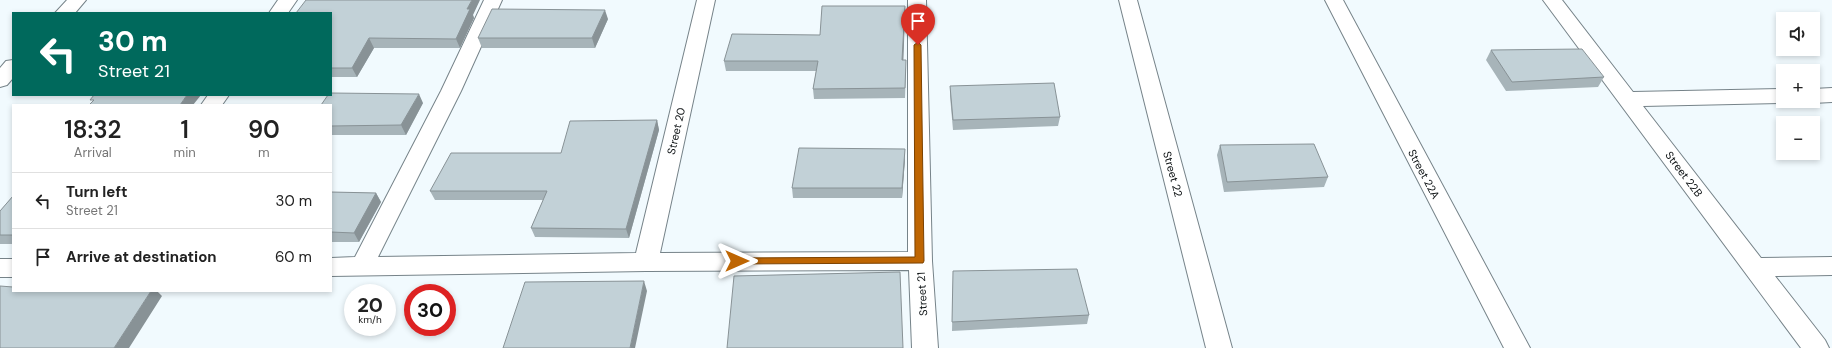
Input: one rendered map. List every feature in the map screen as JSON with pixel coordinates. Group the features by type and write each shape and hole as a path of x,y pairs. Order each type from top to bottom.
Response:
{"street":[{"path":"65,12 77,0"},
{"path":"279,12 288,0"},
{"path":"362,266 451,91 493,0"},
{"name":"Street 20","path":"646,262 706,0"},
{"name":"Street 21","path":"917,0 920,261 925,348"},
{"name":"Street 22","path":"1128,0 1151,93 1219,348"},
{"name":"Street 22A","path":"1334,0 1517,348"},
{"name":"Street 22B","path":"1552,0 1816,348"},
{"path":"0,80 12,67"},
{"path":"1820,96 1832,95"},
{"path":"1628,99 1776,96"},
{"path":"332,267 646,262 920,261"},
{"path":"1754,267 1832,266"},
{"path":"0,268 12,268"}],"building":[{"path":"306,0 472,0 467,9 470,9 456,39 369,38 352,68 332,68 332,12 297,12"},
{"path":"822,6 905,6 902,60 906,60 905,88 813,89 818,61 724,61 732,34 820,35"},
{"path":"492,9 605,10 592,38 478,38"},
{"path":"1582,49 1604,77 1512,82 1491,50"},
{"path":"1054,83 1060,117 953,120 950,86"},
{"path":"332,93 419,94 401,125 332,126 332,104 322,104 327,96 332,96"},
{"path":"93,96 186,96 181,104 90,104 94,100 90,100"},
{"path":"657,120 626,229 531,228 547,191 430,191 451,153 561,153 570,121"},
{"path":"1314,144 1328,177 1227,182 1220,145"},
{"path":"799,148 905,149 902,188 792,188"},
{"path":"332,192 376,193 354,233 332,232"},
{"path":"12,197 12,235 0,235 0,211"},
{"path":"1077,269 1089,315 952,322 953,271"},
{"path":"900,272 903,348 727,348 734,276"},
{"path":"644,281 630,348 503,348 525,282"},
{"path":"0,286 12,287 12,292 150,292 114,348 0,348"}],"route":[{"path":"737,261 920,261 918,45"}]}
